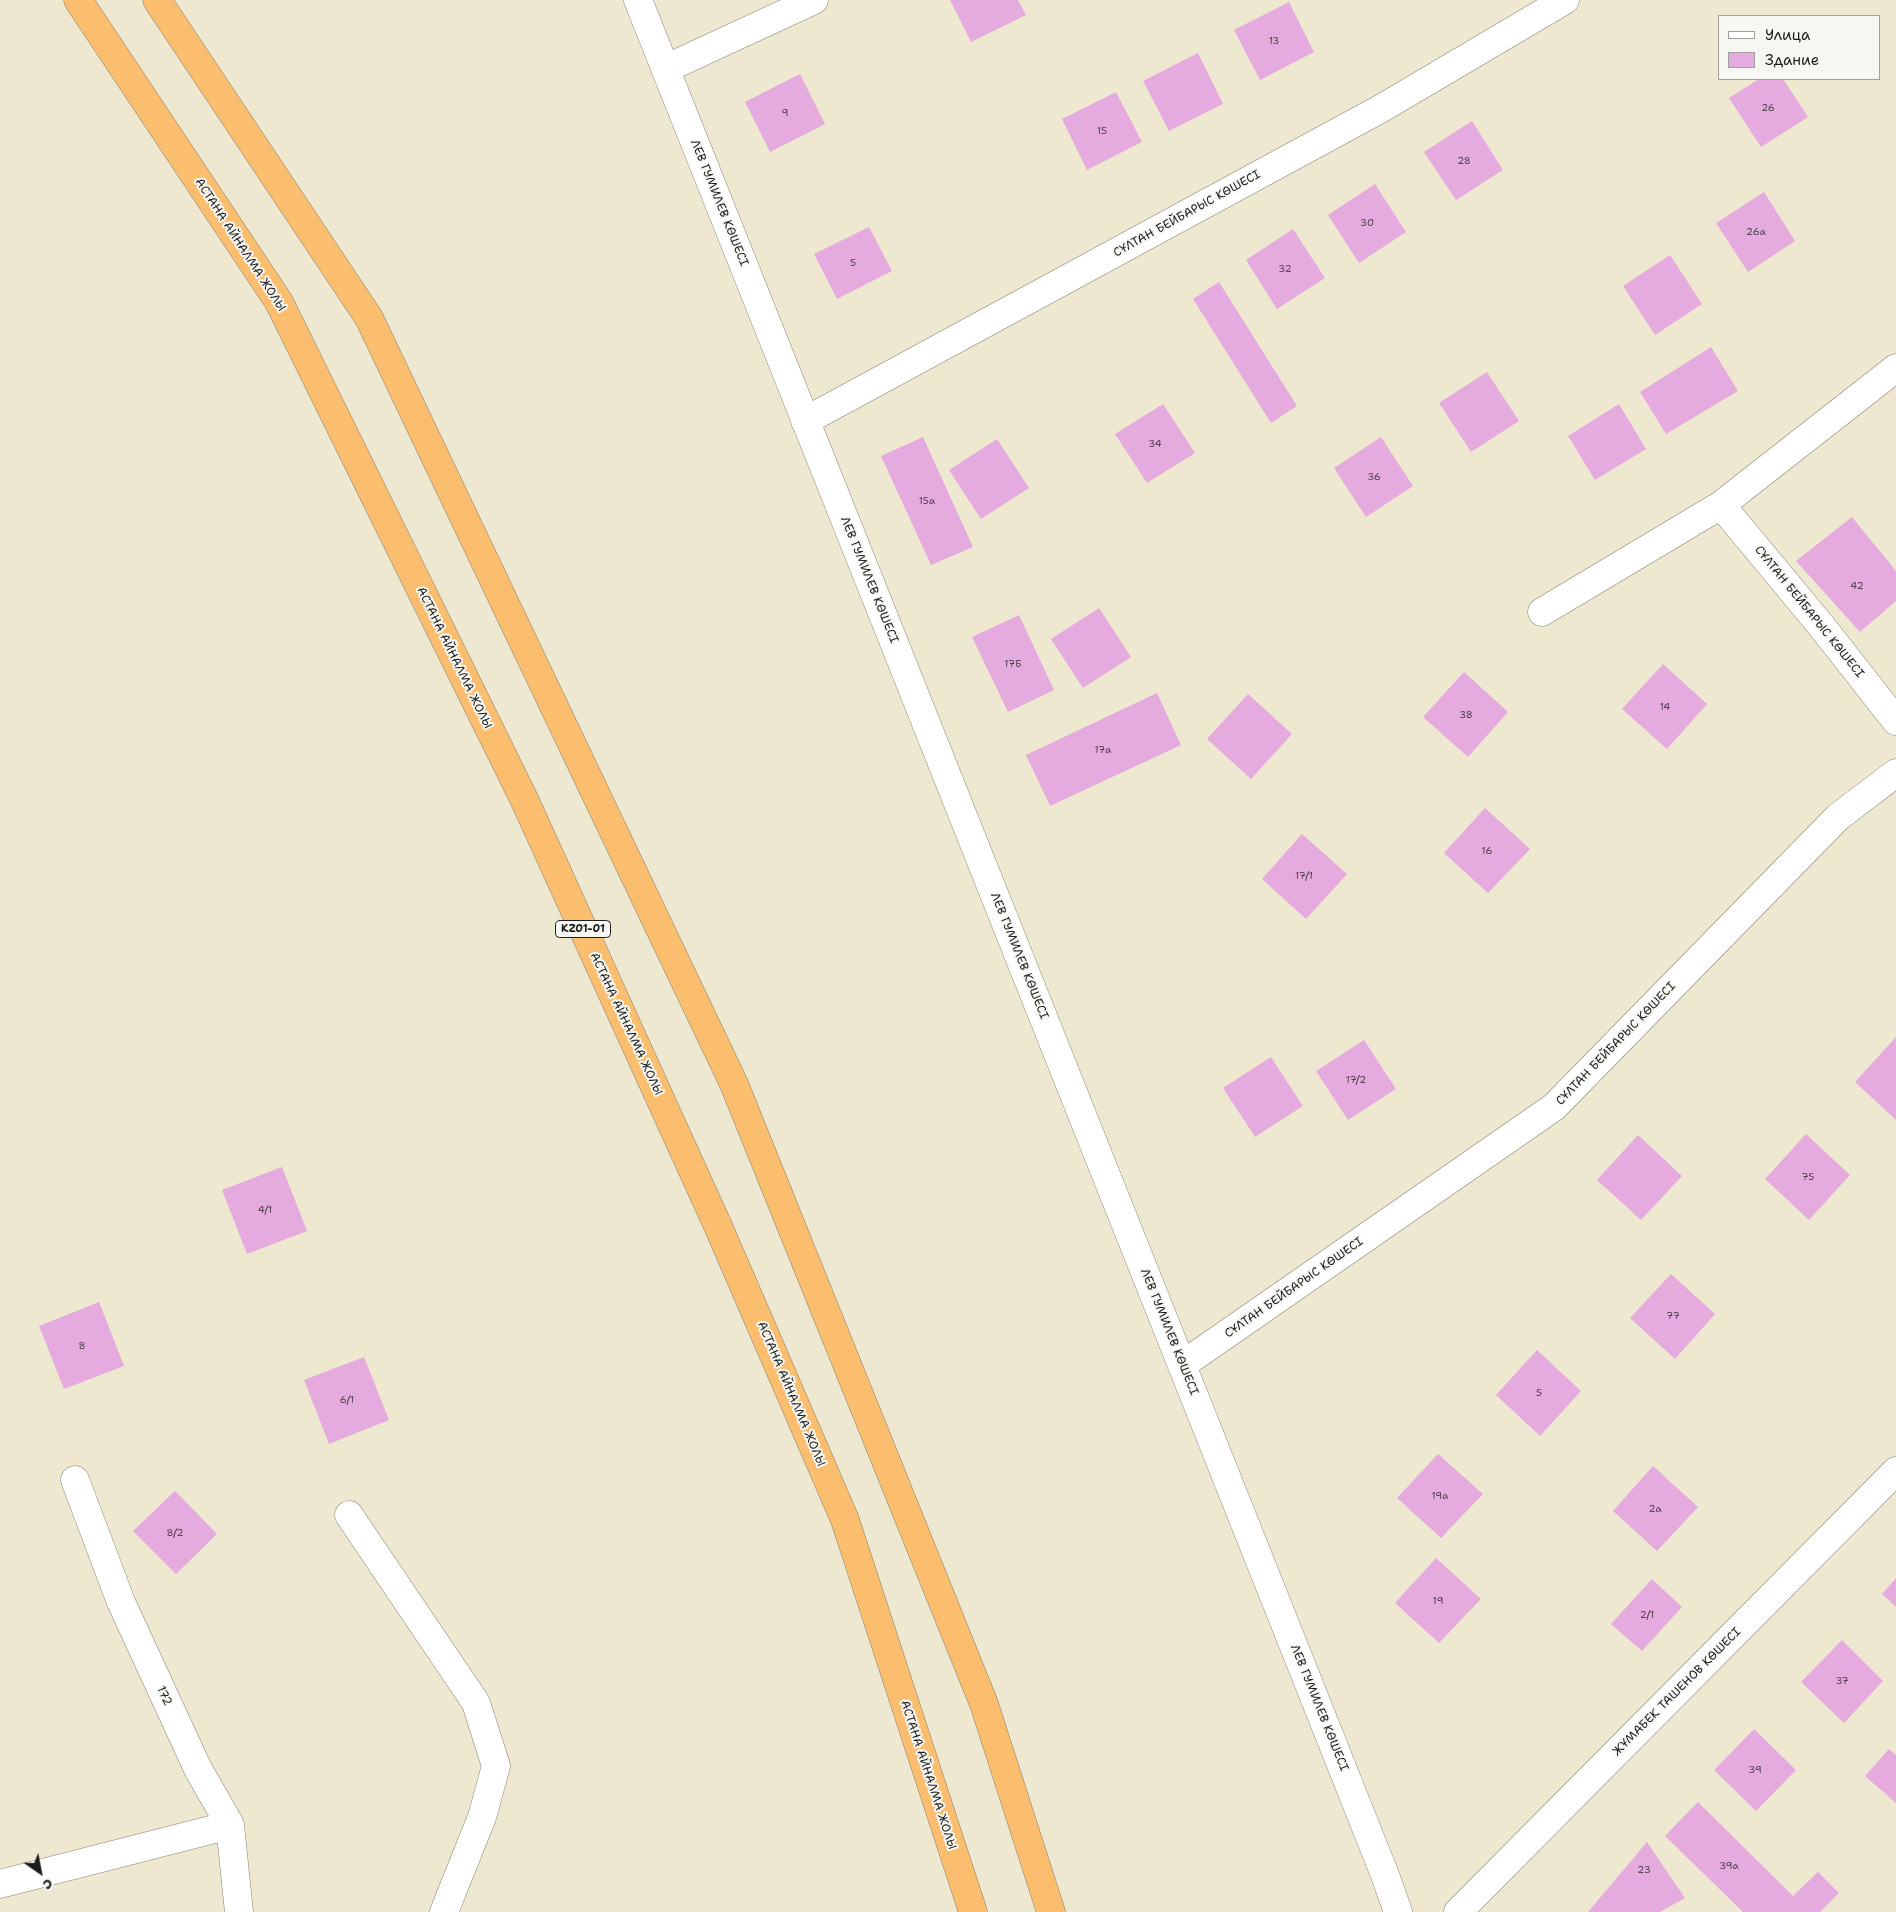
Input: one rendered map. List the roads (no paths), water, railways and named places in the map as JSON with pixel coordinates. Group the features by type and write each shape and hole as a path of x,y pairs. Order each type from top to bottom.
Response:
{"highway":[{"name":"АСТАНА АЙНАЛМА ЖОЛЫ","path":"78,0 279,302 524,800 718,1226 845,1520 973,1912"},
{"path":"157,0 369,318 734,1084 984,1704 1051,1912"}],"street":[{"name":"ЛЕВ ГУМИЛЕВ КӨШЕСІ","path":"638,0 1386,1875 1398,1912"},
{"path":"665,69 814,0"},
{"name":"СҰЛТАН БЕЙБАРЫС КӨШЕСІ","path":"806,421 1382,108 1565,0"},
{"path":"1542,612 1721,505 1896,368"},
{"name":"СҰЛТАН БЕЙБАРЫС КӨШЕСІ","path":"1721,505 1896,721"},
{"name":"СҰЛТАН БЕЙБАРЫС КӨШЕСІ","path":"1182,1365 1554,1107 1838,817 1896,773"},
{"name":"ЖҰМАБЕК ТАШЕНОВ КӨШЕСІ","path":"1458,1912 1896,1471"},
{"name":"172","path":"75,1480 121,1602 198,1769 230,1825 239,1912"},
{"path":"349,1515 476,1703 496,1766 482,1817 444,1912"},
{"path":"0,1884 230,1825"}]}
